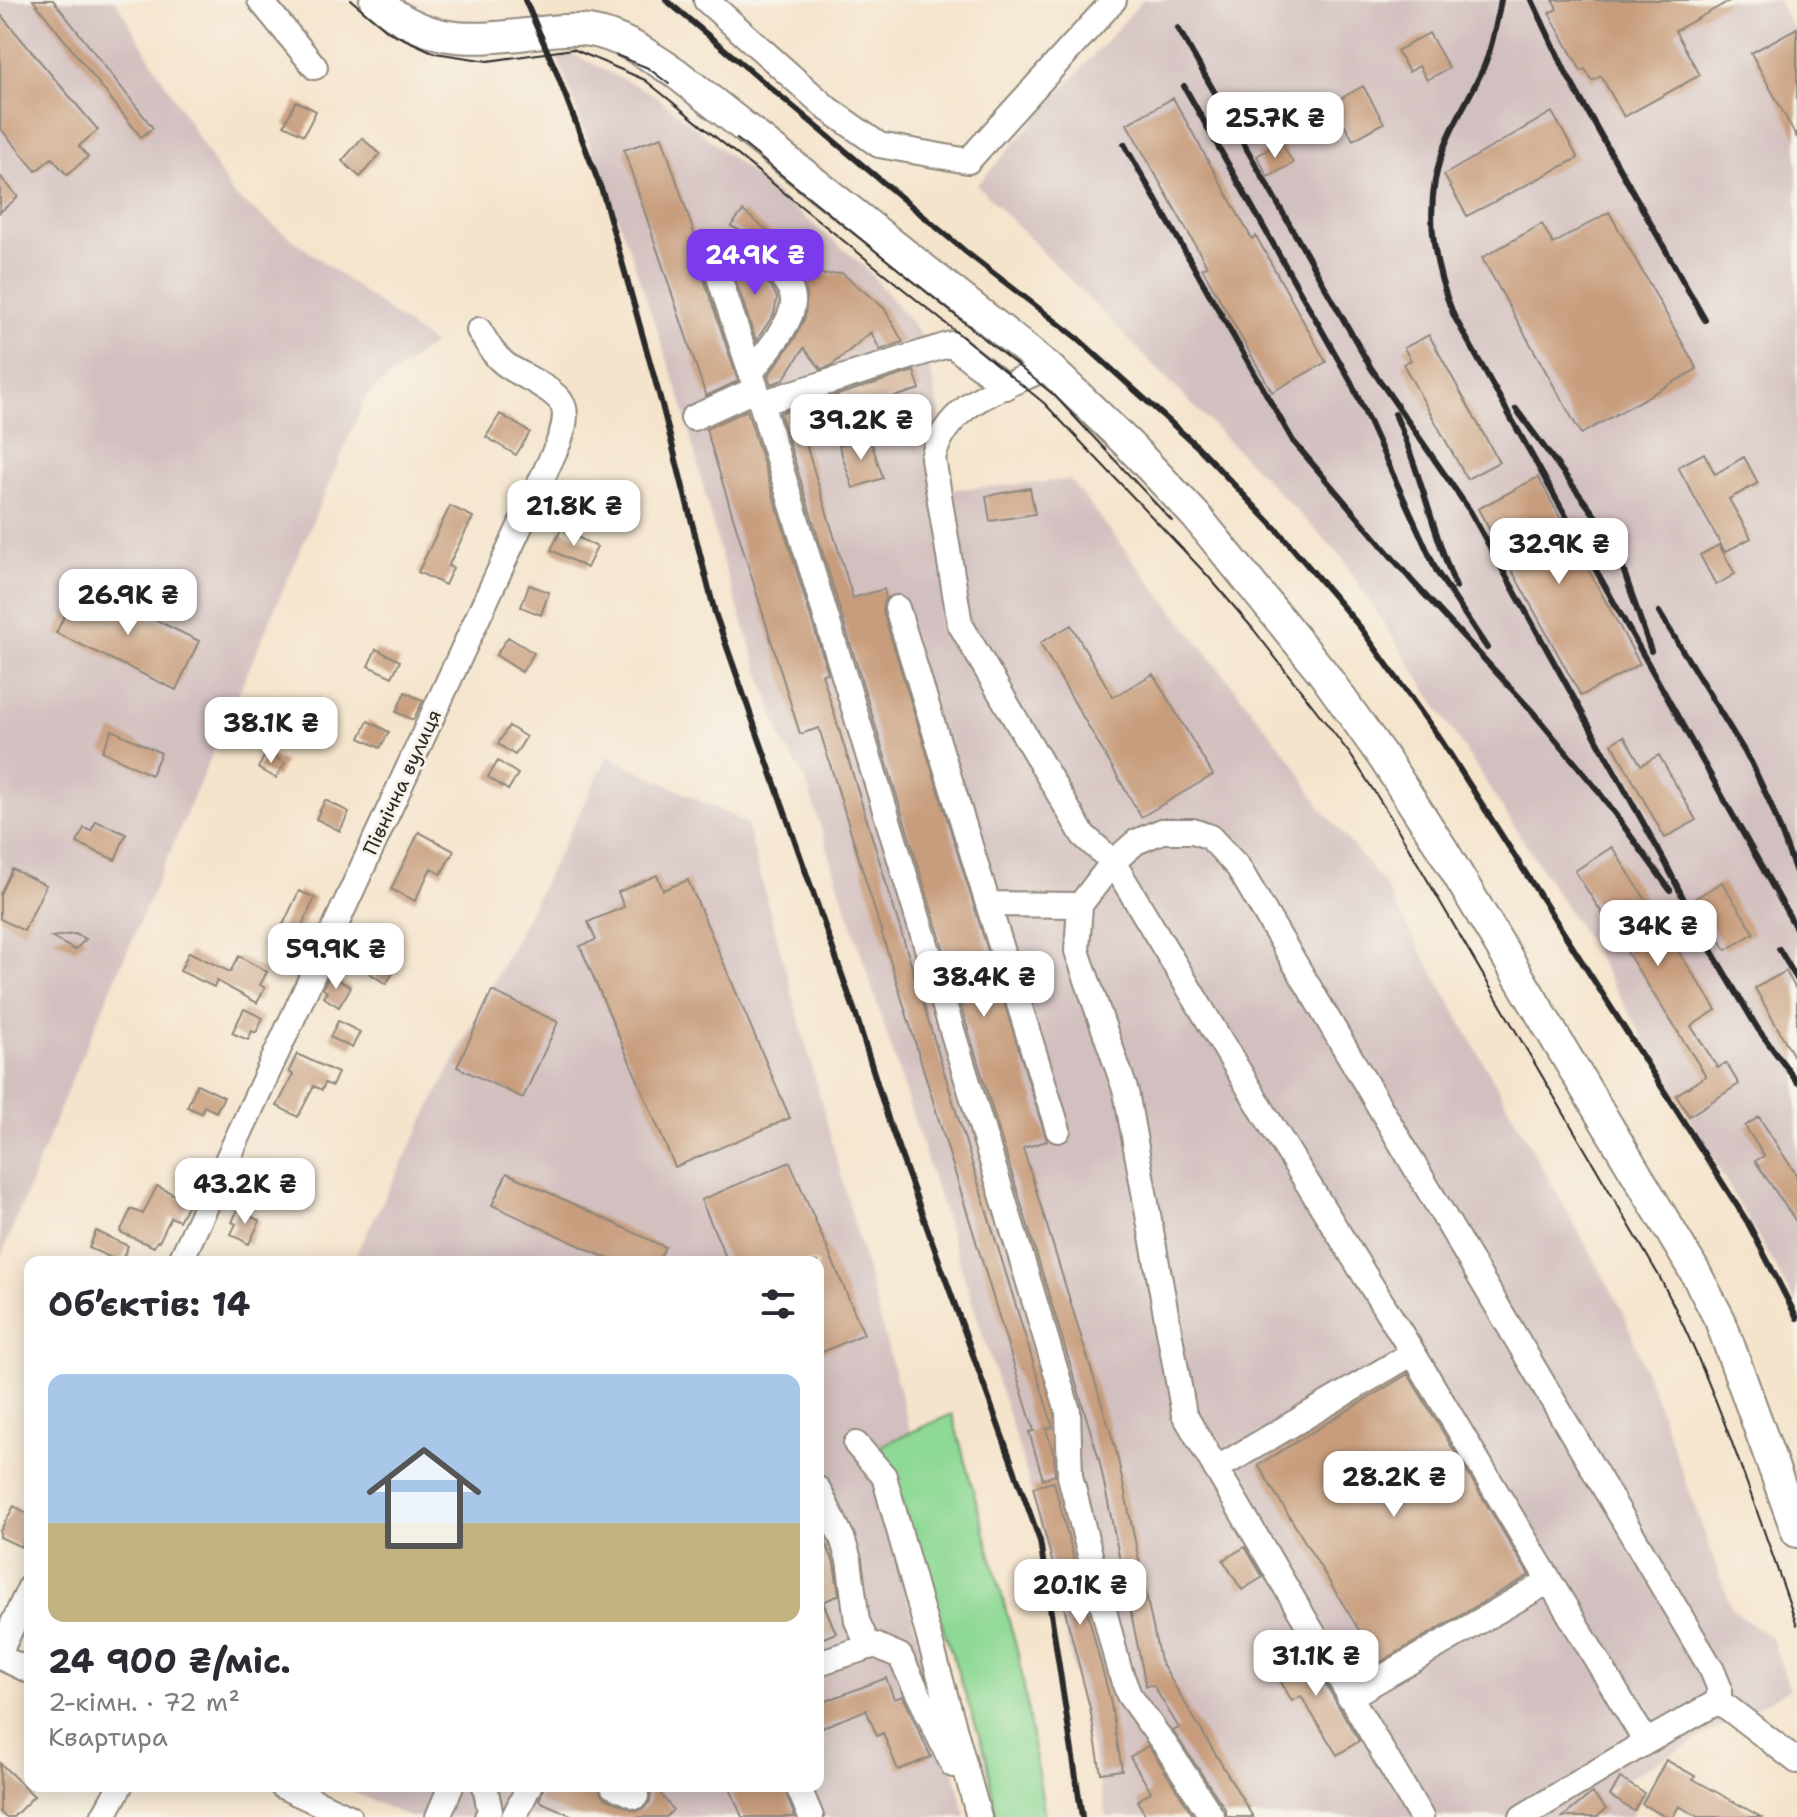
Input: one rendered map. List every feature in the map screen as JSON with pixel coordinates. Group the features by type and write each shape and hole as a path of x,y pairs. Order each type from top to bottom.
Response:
{"main road":[{"path":"375,0 419,28 450,38 481,39 564,29 591,31 618,39 647,53 1048,367 1128,444 1196,516 1259,590 1323,673 1393,772 1443,850 1695,1272 1731,1348 1797,1532"}],"street":[{"path":"260,0 315,67"},
{"path":"706,0 828,109 879,145 968,161 1114,0"},
{"path":"756,388 789,320 793,305 792,287 781,273 749,250 738,246 723,248 712,256 756,388 1068,1411 1070,1476 1119,1669 1129,1695 1212,1817"},
{"name":"Північна вулиця","path":"183,1256 565,424 564,406 553,393 507,366 492,353 479,330"},
{"path":"693,418 756,388 951,344 1006,387"},
{"path":"1048,367 968,404 944,429 933,458 960,624 1083,835 1113,862 1646,1742"},
{"path":"897,608 1058,1130"},
{"path":"1421,1817 1184,1414 1126,1092 1077,951 1080,905 1113,862 1136,842 1162,831 1193,831 1210,837 1238,867 1712,1670 1719,1687 1719,1701"},
{"path":"988,904 1080,905"},
{"path":"1216,1469 1413,1353"},
{"path":"856,1444 884,1476 979,1817"},
{"path":"824,1501 849,1560 857,1621 869,1647"},
{"path":"1349,1697 1549,1581"},
{"path":"24,1601 0,1655 24,1668"},
{"path":"824,1661 875,1645 900,1656 979,1817"},
{"path":"1522,1817 1719,1701"},
{"path":"1719,1701 1797,1761"},
{"path":"103,1817 117,1792"},
{"path":"295,1792 349,1817"},
{"path":"438,1817 448,1792"},
{"path":"486,1792 490,1811 487,1817"},
{"path":"627,1792 636,1796"},
{"path":"801,1792 811,1817"}],"shaded area":[{"path":"0,0 115,0 233,195 433,344 368,393 69,1086 0,1259"},
{"path":"1143,0 1777,0 1797,36 1797,1305 1586,938 1339,554 977,185"},
{"path":"570,53 655,95 864,266 922,336 942,421 933,491 1070,480 1296,766 1319,805 1383,883 1624,1313 1732,1609 1772,1639 1790,1689 1604,1791 1612,1792 1610,1796 1634,1811 1630,1817 1107,1817 1045,1543 1023,1461 805,778 783,743 721,557 682,403 630,251 557,57"},
{"path":"608,756 746,823 918,1460 892,1543 966,1817 409,1817 353,1792 824,1792 824,1256 355,1256"}],"green space":[{"path":"952,1414 1019,1657 1045,1817 996,1817 987,1759 882,1445"}],"building":[{"path":"33,0 53,0 153,128 141,137"},
{"path":"1553,0 1731,0 1675,31 1700,75 1624,117 1601,76 1592,81 1585,69 1581,71 1549,13 1557,9"},
{"path":"0,14 98,130 79,146 88,157 67,175 52,158 36,171 0,128"},
{"path":"1797,28 1797,138 1751,53"},
{"path":"1429,33 1449,68 1427,80 1419,66 1409,72 1397,51"},
{"path":"1363,86 1384,123 1353,140 1333,103"},
{"path":"1173,98 1252,239 1256,236 1326,362 1272,392 1202,268 1207,266 1127,124"},
{"path":"296,101 316,111 304,135 284,125"},
{"path":"1552,112 1578,158 1467,216 1444,175"},
{"path":"662,137 699,248 698,261 738,381 706,396 624,150"},
{"path":"362,138 380,154 360,177 342,161"},
{"path":"1281,142 1293,163 1268,177 1257,156"},
{"path":"0,176 18,197 0,212"},
{"path":"743,211 824,275 842,273 884,308 903,342 880,350 871,332 831,366 821,369 804,348 783,380 771,384 768,376 795,338 805,317 807,293 795,269 776,250 731,226"},
{"path":"1609,212 1697,369 1581,434 1482,258 1542,224 1553,244"},
{"path":"736,262 757,273 771,286 777,298 774,314 756,341 730,263"},
{"path":"1429,335 1499,462 1467,479 1403,364 1411,360 1404,348"},
{"path":"914,371 920,389 800,425 853,598 884,589 883,612 1047,1141 1023,1148 1116,1450 1160,1661 1253,1817 1227,1817 1225,1809 1173,1731 1179,1728 1153,1685 1146,1686 1099,1459 780,413"},
{"path":"747,410 828,673 822,674 1053,1427 1046,1429 1054,1455 1055,1475 1043,1479 1029,1432 1034,1431 819,728 800,734 706,429"},
{"path":"500,414 530,432 516,455 486,437"},
{"path":"869,436 883,478 853,488 839,446"},
{"path":"1704,453 1715,474 1744,457 1758,483 1729,499 1751,538 1725,552 1678,467"},
{"path":"1538,477 1640,664 1581,696 1478,509"},
{"path":"1030,488 1035,514 990,521 986,496"},
{"path":"450,506 473,517 448,566 453,568 445,585 418,572"},
{"path":"561,529 597,547 587,568 551,550"},
{"path":"1719,545 1735,574 1716,585 1700,555"},
{"path":"80,583 199,641 176,690 56,633"},
{"path":"529,585 549,592 541,615 521,607"},
{"path":"1071,625 1113,697 1153,674 1213,775 1141,817 1040,643"},
{"path":"508,637 534,653 522,672 496,655"},
{"path":"376,649 400,661 392,677 368,666"},
{"path":"405,692 423,701 413,720 396,712"},
{"path":"368,721 389,732 380,748 360,738"},
{"path":"509,726 526,737 515,755 498,744"},
{"path":"112,730 161,753 151,775 102,751"},
{"path":"1624,736 1641,765 1659,755 1696,820 1665,838 1612,743"},
{"path":"266,753 285,763 276,778 258,768"},
{"path":"498,761 518,774 508,790 488,777"},
{"path":"325,800 349,812 340,831 316,819"},
{"path":"96,821 126,834 115,860 77,843 84,828 91,831"},
{"path":"419,832 454,851 441,874 431,868 415,901 391,889"},
{"path":"1612,847 1716,1010 1691,1026 1718,1068 1726,1063 1739,1084 1689,1116 1676,1095 1706,1076 1575,871"},
{"path":"12,869 46,885 24,931 0,919 0,894"},
{"path":"657,875 663,890 688,880 790,1118 675,1167 580,946 596,940 588,922 624,907 618,892"},
{"path":"1722,882 1754,933 1726,950 1694,899"},
{"path":"299,891 315,898 297,936 281,929"},
{"path":"75,934 86,939 75,950 51,937"},
{"path":"376,946 400,962 386,984 362,968"},
{"path":"189,952 230,972 239,956 267,972 260,985 265,988 257,1003 217,981 214,987 180,971"},
{"path":"1786,971 1797,991 1797,1062 1755,988"},
{"path":"329,975 351,987 339,1007 323,997 327,992 323,989"},
{"path":"492,991 558,1022 523,1098 457,1067"},
{"path":"244,1009 263,1018 256,1033 252,1031 248,1040 232,1033"},
{"path":"338,1021 360,1032 352,1048 330,1037"},
{"path":"297,1054 338,1073 332,1086 325,1083 322,1090 314,1086 298,1117 277,1106 293,1075 289,1071"},
{"path":"197,1084 224,1097 216,1112 204,1106 201,1113 187,1107"},
{"path":"1759,1117 1797,1176 1797,1223 1755,1161 1764,1156 1745,1126"},
{"path":"790,1162 864,1334 824,1351 824,1256 725,1256 701,1200"},
{"path":"242,1164 267,1176 258,1194 233,1182"},
{"path":"507,1173 665,1247 661,1256 602,1256 492,1205"},
{"path":"286,1180 308,1189 302,1203 281,1194"},
{"path":"157,1186 189,1202 179,1221 171,1217 154,1247 120,1232 131,1209 143,1214"},
{"path":"238,1209 260,1221 249,1244 231,1234"},
{"path":"96,1231 128,1246 124,1256 107,1256 89,1248"},
{"path":"1408,1374 1529,1575 1379,1663 1258,1465"},
{"path":"1054,1482 1110,1699 1122,1770 1101,1773 1090,1708 1033,1487"},
{"path":"14,1506 24,1512 24,1540 21,1547 0,1537 0,1531"},
{"path":"824,1538 834,1563 839,1595 824,1602"},
{"path":"1245,1547 1263,1577 1242,1590 1223,1560"},
{"path":"824,1604 836,1633 824,1638"},
{"path":"1304,1647 1359,1741 1337,1755 1301,1696 1292,1701 1272,1667"},
{"path":"886,1678 894,1699 903,1696 931,1757 898,1770 883,1733 877,1736 866,1710 824,1727 824,1702"},
{"path":"1148,1746 1194,1817 1147,1817 1137,1801 1151,1792 1130,1757"},
{"path":"1666,1760 1695,1776 1693,1779 1761,1817 1698,1817 1679,1806 1673,1817 1666,1817 1642,1804"},
{"path":"0,1763 24,1786 24,1792 34,1796 13,1817 5,1817 0,1812"},
{"path":"1620,1778 1644,1793 1634,1811 1610,1796"},
{"path":"542,1792 600,1792 606,1799 637,1811 650,1801 650,1792 660,1792 673,1810 666,1817 575,1817 539,1801"},
{"path":"732,1792 785,1792 795,1817 742,1817"},
{"path":"1592,1793 1606,1809 1597,1817 1563,1817"}],"tram line":[{"path":"351,0 389,32 435,53 488,61 573,49 645,80 1044,403 1207,575 1350,754 1390,816 1659,1276 1717,1404 1797,1625"},
{"path":"616,55 648,68 669,84"},
{"path":"737,139 1054,395 1172,521"}],"railway":[{"path":"525,0 603,194 662,405 715,613 856,1015 889,1122 1040,1541 1082,1817"},
{"path":"666,0 966,252 1077,338 1199,448 1279,532 1360,627 1443,743 1748,1223 1797,1318"},
{"path":"1501,0 1485,63 1448,138 1437,169 1433,233 1446,296 1454,316 1797,930"},
{"path":"1532,0 1567,75 1705,320"},
{"path":"1178,28 1371,368 1470,511 1665,862 1702,935 1758,1029 1797,1082"},
{"path":"1184,86 1351,382 1437,572 1487,648"},
{"path":"1124,144 1293,441 1413,582 1531,710 1596,788 1670,890"},
{"path":"1516,409 1596,517 1619,557 1651,651"},
{"path":"1395,414 1456,587"},
{"path":"1659,612 1751,762 1797,875"},
{"path":"1779,949 1797,979"}]}
